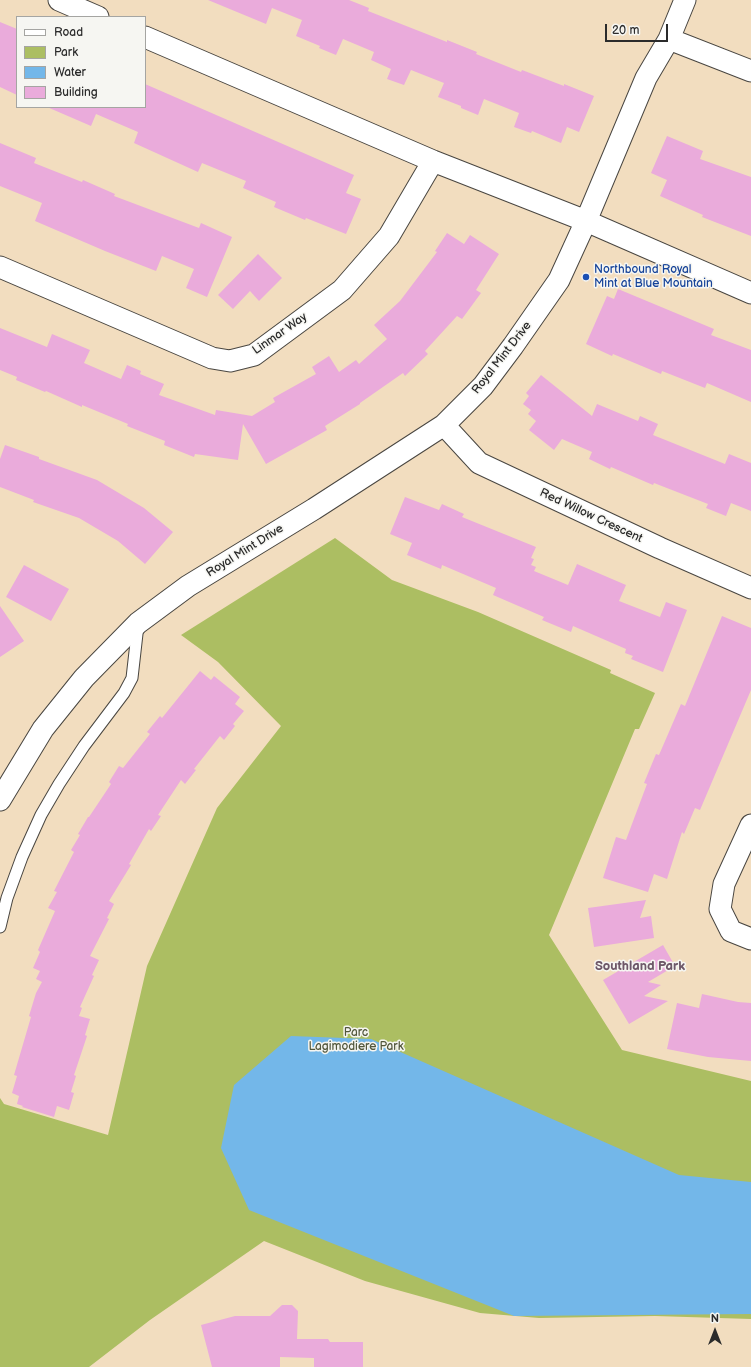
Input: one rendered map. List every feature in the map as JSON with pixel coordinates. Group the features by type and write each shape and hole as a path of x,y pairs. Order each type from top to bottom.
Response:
{"street":[{"path":"59,0 96,16"},
{"name":"Royal Mint Drive","path":"0,800 43,729 84,678 138,623 188,586 321,504 444,425 482,386 518,340 559,280 586,221 646,78 669,39 685,0"},
{"path":"146,37 433,161 586,221 751,293"},
{"path":"669,39 751,71"},
{"name":"Linmar Way","path":"0,267 212,358 230,361 254,355 342,290 388,236 433,161"},
{"name":"Red Willow Crescent","path":"444,425 479,463 660,548 751,588"},
{"path":"751,825 724,884 720,909 731,932 751,939"}],"lane":[{"path":"0,926 7,898 22,857 41,815 84,746 124,694 132,678 138,623"}],"green space":[{"name":"Parc Lagimodiere Park","path":"335,538 392,580 478,612 611,670 610,673 655,693 639,729 635,729 549,935 622,1050 751,1081 751,1319 655,1316 539,1318 480,1313 365,1281 264,1241 150,1320 89,1367 0,1367 0,1098 4,1104 108,1135 147,966 217,808 281,726 218,662 181,635"}],"water":[{"path":"291,1036 371,1039 679,1175 751,1182 751,1314 514,1316 249,1210 221,1148 234,1085"}],"building":[{"path":"208,0 349,0 369,8 368,11 447,42 447,40 477,52 476,54 521,72 522,70 594,96 579,132 567,127 561,143 532,131 531,133 514,127 519,113 484,99 478,115 461,108 461,106 438,97 444,83 411,70 404,85 387,79 391,69 371,60 374,52 343,39 336,55 319,48 320,46 296,36 302,20 272,8 266,24"},
{"path":"0,22 16,29 16,95 0,87"},
{"path":"146,84 354,175 346,193 361,199 346,234 306,218 305,220 274,207 276,202 243,188 246,181 202,163 198,172 134,143 138,132 96,114 91,126 49,108 146,108"},
{"path":"667,136 703,151 700,159 751,177 751,236 702,217 703,215 660,196 667,180 651,173"},
{"path":"0,143 36,158 34,163 82,182 83,180 115,194 114,196 199,228 201,223 232,237 207,297 186,288 194,269 162,256 156,271 35,221 42,203 0,186"},
{"path":"447,233 464,244 470,235 499,254 476,290 481,293 462,319 457,316 425,351 428,354 405,376 403,373 360,404 325,426 327,430 266,464 243,424 238,460 195,454 194,457 164,445 165,441 127,426 128,424 16,380 17,377 0,370 0,328 47,347 52,334 90,350 84,363 121,379 127,365 141,371 140,374 164,384 159,395 215,415 216,410 252,416 275,402 273,398 316,374 312,367 329,356 339,372 356,360 359,364 387,339 374,325 400,301 437,252 435,251"},
{"path":"258,254 282,278 259,301 250,291 233,309 218,295"},
{"path":"618,289 714,329 711,335 751,350 751,402 707,383 705,388 662,371 661,374 613,354 612,356 586,344 607,296 614,299"},
{"path":"541,375 592,416 597,404 638,421 640,416 658,424 653,435 725,464 729,454 751,463 751,511 731,503 726,516 706,508 708,504 654,483 653,485 611,467 610,469 589,459 592,452 562,439 554,450 529,430 536,421 528,414 531,410 523,404 529,396 526,393"},
{"path":"5,445 97,480 144,508 173,532 145,564 118,541 79,518 33,502 34,500 0,487 0,459"},
{"path":"405,497 439,510 442,504 464,514 462,517 536,547 531,558 534,559 531,565 536,567 534,571 568,585 577,564 626,585 619,601 660,617 666,602 687,610 663,672 631,659 633,656 625,653 626,649 573,626 571,632 542,620 544,617 493,595 496,588 442,565 441,569 407,555 412,543 390,534"},
{"path":"24,565 69,589 51,621 6,597"},
{"path":"0,606 24,641 0,657"},
{"path":"722,616 751,628 751,690 700,810 695,808 684,834 682,832 667,879 654,874 648,892 603,878 616,837 626,840 647,784 644,783 656,754 659,755 681,704 685,706"},
{"path":"200,671 211,680 214,676 240,697 235,704 244,711 233,724 235,726 224,740 220,736 194,769 196,770 185,784 181,780 158,815 161,816 151,831 149,829 129,864 131,865 109,901 114,904 107,918 109,919 90,956 99,960 92,975 94,976 80,1007 82,1008 79,1016 90,1019 85,1035 87,1036 74,1075 76,1076 71,1092 74,1093 69,1110 57,1106 54,1117 22,1107 23,1106 17,1104 19,1096 12,1093 17,1076 14,1075 31,1017 29,1016 36,993 42,982 36,979 40,971 33,968 40,952 38,950 55,911 48,908 57,892 54,891 74,852 71,850 80,835 78,834 111,784 109,782 119,766 123,768 150,734 147,732 160,716 162,718"},
{"path":"646,900 640,918 651,916 654,938 594,947 588,908"},
{"path":"663,945 675,966 648,982 661,985 644,996 668,1001 629,1024 603,980"},
{"path":"702,994 738,1002 751,1003 751,1061 708,1057 667,1049 677,1003 699,1008"},
{"path":"282,1305 292,1305 298,1311 297,1339 328,1339 330,1342 363,1342 363,1367 314,1367 314,1358 280,1357 280,1367 212,1367 201,1325 235,1316 270,1316"}],"place":[{"name":"Northbound Royal Mint at Blue Mountain","path":"586,277"}],"district":[{"name":"Southland Park","path":"640,967"}]}
